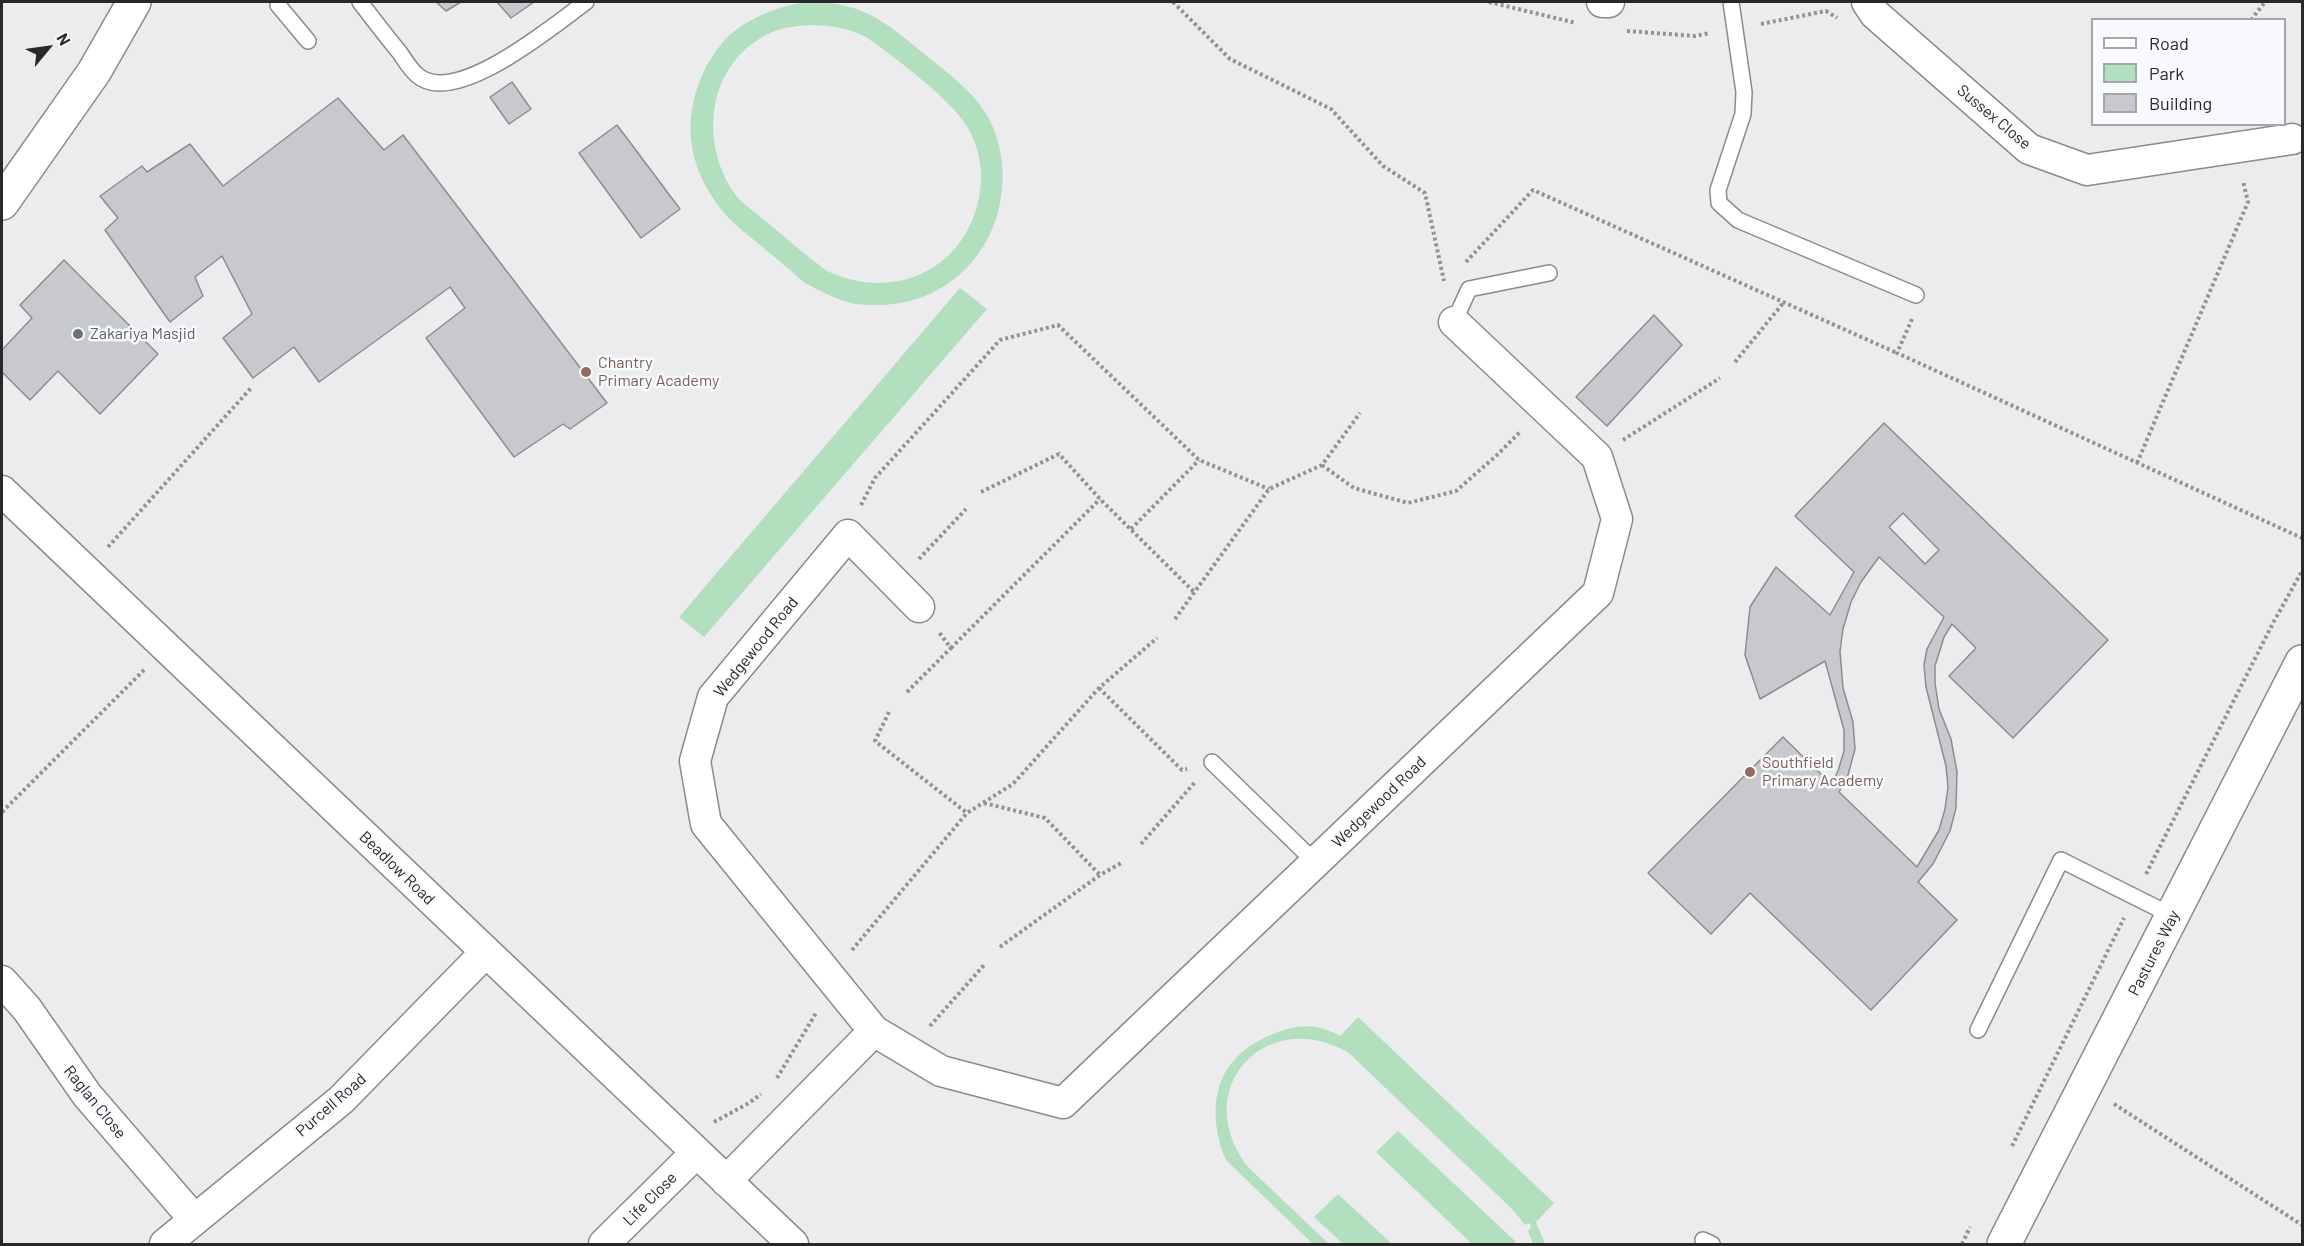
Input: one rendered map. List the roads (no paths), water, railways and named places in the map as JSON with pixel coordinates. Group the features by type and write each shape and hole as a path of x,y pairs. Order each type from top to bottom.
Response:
{"street":[{"path":"2,203 94,72 134,2"},
{"path":"1594,14 1609,2"},
{"name":"Sussex Close","path":"1867,2 1875,14 2030,149 2087,170 2297,138"},
{"name":"Wedgewood Road","path":"919,607 848,535 713,697 695,761 706,824 874,1031 941,1071 1063,1103 1598,592 1617,519 1597,457 1454,322"},
{"name":"Beadlow Road","path":"2,491 793,1245"},
{"name":"Pastures Way","path":"2004,1245 2302,662"},
{"name":"Purcell Road","path":"165,1245 194,1218 341,1100 485,953"},
{"name":"Raglan Close","path":"2,981 27,1009 87,1095 194,1218"},
{"path":"726,1181 874,1031"},
{"name":"Life Close","path":"604,1245 696,1153"}],"lane":[{"path":"278,2 278,5 308,41"},
{"path":"360,2 417,76 436,84 455,81 479,73 511,57 586,2"},
{"path":"1731,2 1744,92 1743,114 1718,190 1719,203 1738,220 1916,295"},
{"path":"1454,322 1469,289 1549,273"},
{"path":"1212,762 1316,862"},
{"path":"1978,1030 2061,860 2173,916"}],"place":[{"name":"Zakariya Masjid","path":"78,334"},
{"name":"Chantry Primary Academy","path":"586,372"},
{"name":"Southfield Primary Academy","path":"1750,772"}]}
